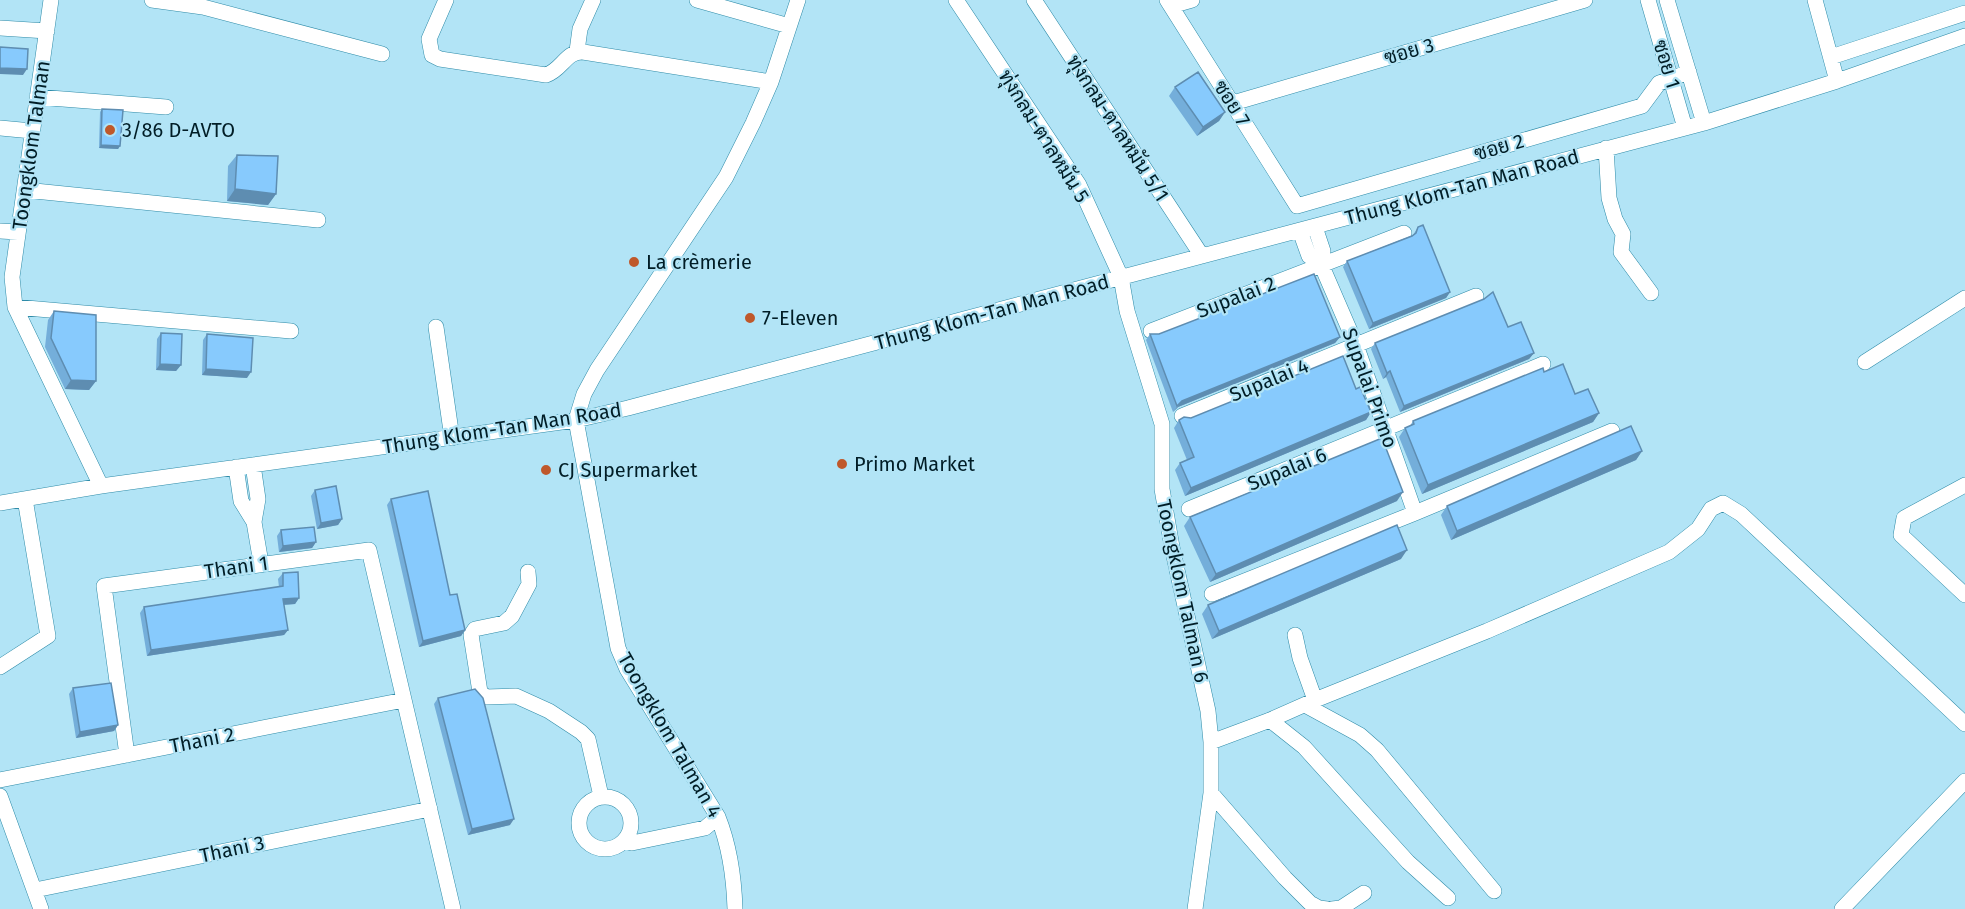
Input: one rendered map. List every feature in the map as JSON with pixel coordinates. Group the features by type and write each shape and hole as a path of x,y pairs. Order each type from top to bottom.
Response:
{"street":[{"name":"Toongklom Talman","path":"51,0 12,277 15,307 101,486"},
{"path":"152,0 203,7 382,54"},
{"path":"446,0 429,39 432,55 440,58 546,75 554,73 570,55 577,51 771,82"},
{"path":"577,51 580,29 593,0"},
{"path":"697,0 789,26"},
{"path":"576,420 584,394 597,370 726,177 771,82 798,0"},
{"name":"ทุ่งกลม-ตาลหมัน 5","path":"956,0 1079,185 1121,277"},
{"name":"ทุ่งกลม-ตาลหมัน 5/1","path":"1034,0 1202,256"},
{"path":"1169,3 1192,0"},
{"name":"ซอย 3","path":"1233,103 1585,0"},
{"name":"ซอย 1","path":"1648,0 1685,128"},
{"name":"ซอย 1","path":"1667,0 1704,123"},
{"path":"1815,0 1837,81"},
{"name":"ซอย 7","path":"1169,3 1298,206"},
{"path":"1831,57 1965,13"},
{"path":"0,28 47,31"},
{"name":"Thung Klom-Tan Man Road","path":"0,502 576,420 1704,123 1837,81 1965,36"},
{"name":"ซอย 2","path":"1298,206 1642,106 1659,83 1689,72"},
{"path":"37,97 166,107"},
{"path":"0,128 32,131"},
{"path":"1606,148 1609,198 1615,219 1623,234 1622,252 1651,293"},
{"path":"24,190 318,220"},
{"name":"Supalai Primo","path":"1316,227 1323,251 1321,264 1356,345 1415,513"},
{"path":"0,231 18,232"},
{"name":"Supalai Primo","path":"1300,231 1309,256 1321,264"},
{"name":"Supalai 2","path":"1151,331 1404,233"},
{"name":"Toongklom Talman 6","path":"1121,277 1127,311 1162,424 1162,489 1172,548 1208,711 1211,742 1211,793 1195,909"},
{"name":"Supalai 4","path":"1182,416 1476,296"},
{"path":"1865,362 1965,298"},
{"path":"15,307 291,331"},
{"path":"436,327 452,438"},
{"name":"Supalai 6","path":"1189,509 1543,364"},
{"name":"Toongklom Talman 4","path":"576,420 618,648 627,669 718,817 730,856 735,909"},
{"path":"1212,594 1612,431"},
{"path":"253,465 258,499 254,522 261,563"},
{"path":"236,467 241,501 254,522"},
{"path":"1965,484 1904,518 1901,535 1965,595"},
{"path":"0,667 48,636 25,499"},
{"path":"1211,742 1488,630 1669,552 1698,529 1712,510 1723,503 1741,514 1965,724"},
{"name":"Thani 1","path":"127,755 104,585 369,550 404,700"},
{"path":"528,572 529,584 512,616 504,623 475,629 471,635 480,692 486,697 516,696 549,711 581,732 588,739 601,796"},
{"path":"1295,635 1310,702 1360,735 1377,750 1494,891"},
{"path":"404,700 453,909"},
{"name":"Thani 2","path":"0,780 404,700"},
{"path":"1270,720 1304,747 1408,862 1448,898"},
{"path":"1842,909 1965,782"},
{"path":"1211,793 1285,879 1310,903 1319,908 1328,909"},
{"path":"0,796 41,909"},
{"path":"601,796 621,801 628,810 631,820 630,831 624,841 616,847 606,849 597,848 588,843 581,836 578,826 583,807 590,800 601,796"},
{"name":"Thani 3","path":"35,890 430,809"},
{"path":"624,841 632,843 705,828 718,817"},
{"path":"1332,909 1341,908 1364,894"}],"building":[{"path":"0,47 28,49 27,69 0,68"},
{"path":"1198,72 1225,112 1203,127 1175,87"},
{"name":"3/86 D-AVTO","path":"102,109 123,110 120,146 101,145"},
{"path":"237,155 278,156 276,194 235,189"},
{"path":"1423,225 1450,292 1373,323 1347,261 1412,236 1418,227"},
{"path":"1314,274 1340,337 1182,401 1177,406 1150,334 1159,334"},
{"path":"1493,292 1508,327 1521,322 1534,353 1404,406 1390,371 1387,373 1375,343 1484,299"},
{"path":"54,311 96,315 96,381 71,380 51,338"},
{"path":"161,333 182,334 181,365 160,364"},
{"path":"207,334 253,338 251,372 206,369"},
{"path":"1343,356 1356,389 1360,387 1371,412 1191,488 1180,463 1194,457 1179,420 1184,417 1191,418"},
{"path":"1563,364 1575,394 1588,389 1599,413 1428,485 1405,428 1414,424 1413,421 1543,368 1544,372"},
{"path":"1631,426 1642,451 1457,531 1447,506"},
{"path":"1382,438 1403,492 1216,574 1190,517"},
{"path":"336,486 342,519 321,523 315,490"},
{"path":"428,491 450,595 457,594 465,630 423,641 391,499"},
{"path":"1397,525 1407,550 1219,631 1208,605"},
{"path":"314,527 316,542 283,546 281,530"},
{"path":"298,572 299,598 283,599 288,630 151,650 144,607 283,586 283,573"},
{"path":"111,683 118,725 80,732 73,688"},
{"path":"475,689 483,698 514,819 472,829 438,698"}],"place":[{"name":"3/86 D-AVTO","path":"110,130"},
{"name":"La crèmerie","path":"634,262"},
{"name":"7-Eleven","path":"750,318"},
{"name":"Primo Market","path":"842,464"},
{"name":"CJ Supermarket","path":"546,470"}]}
